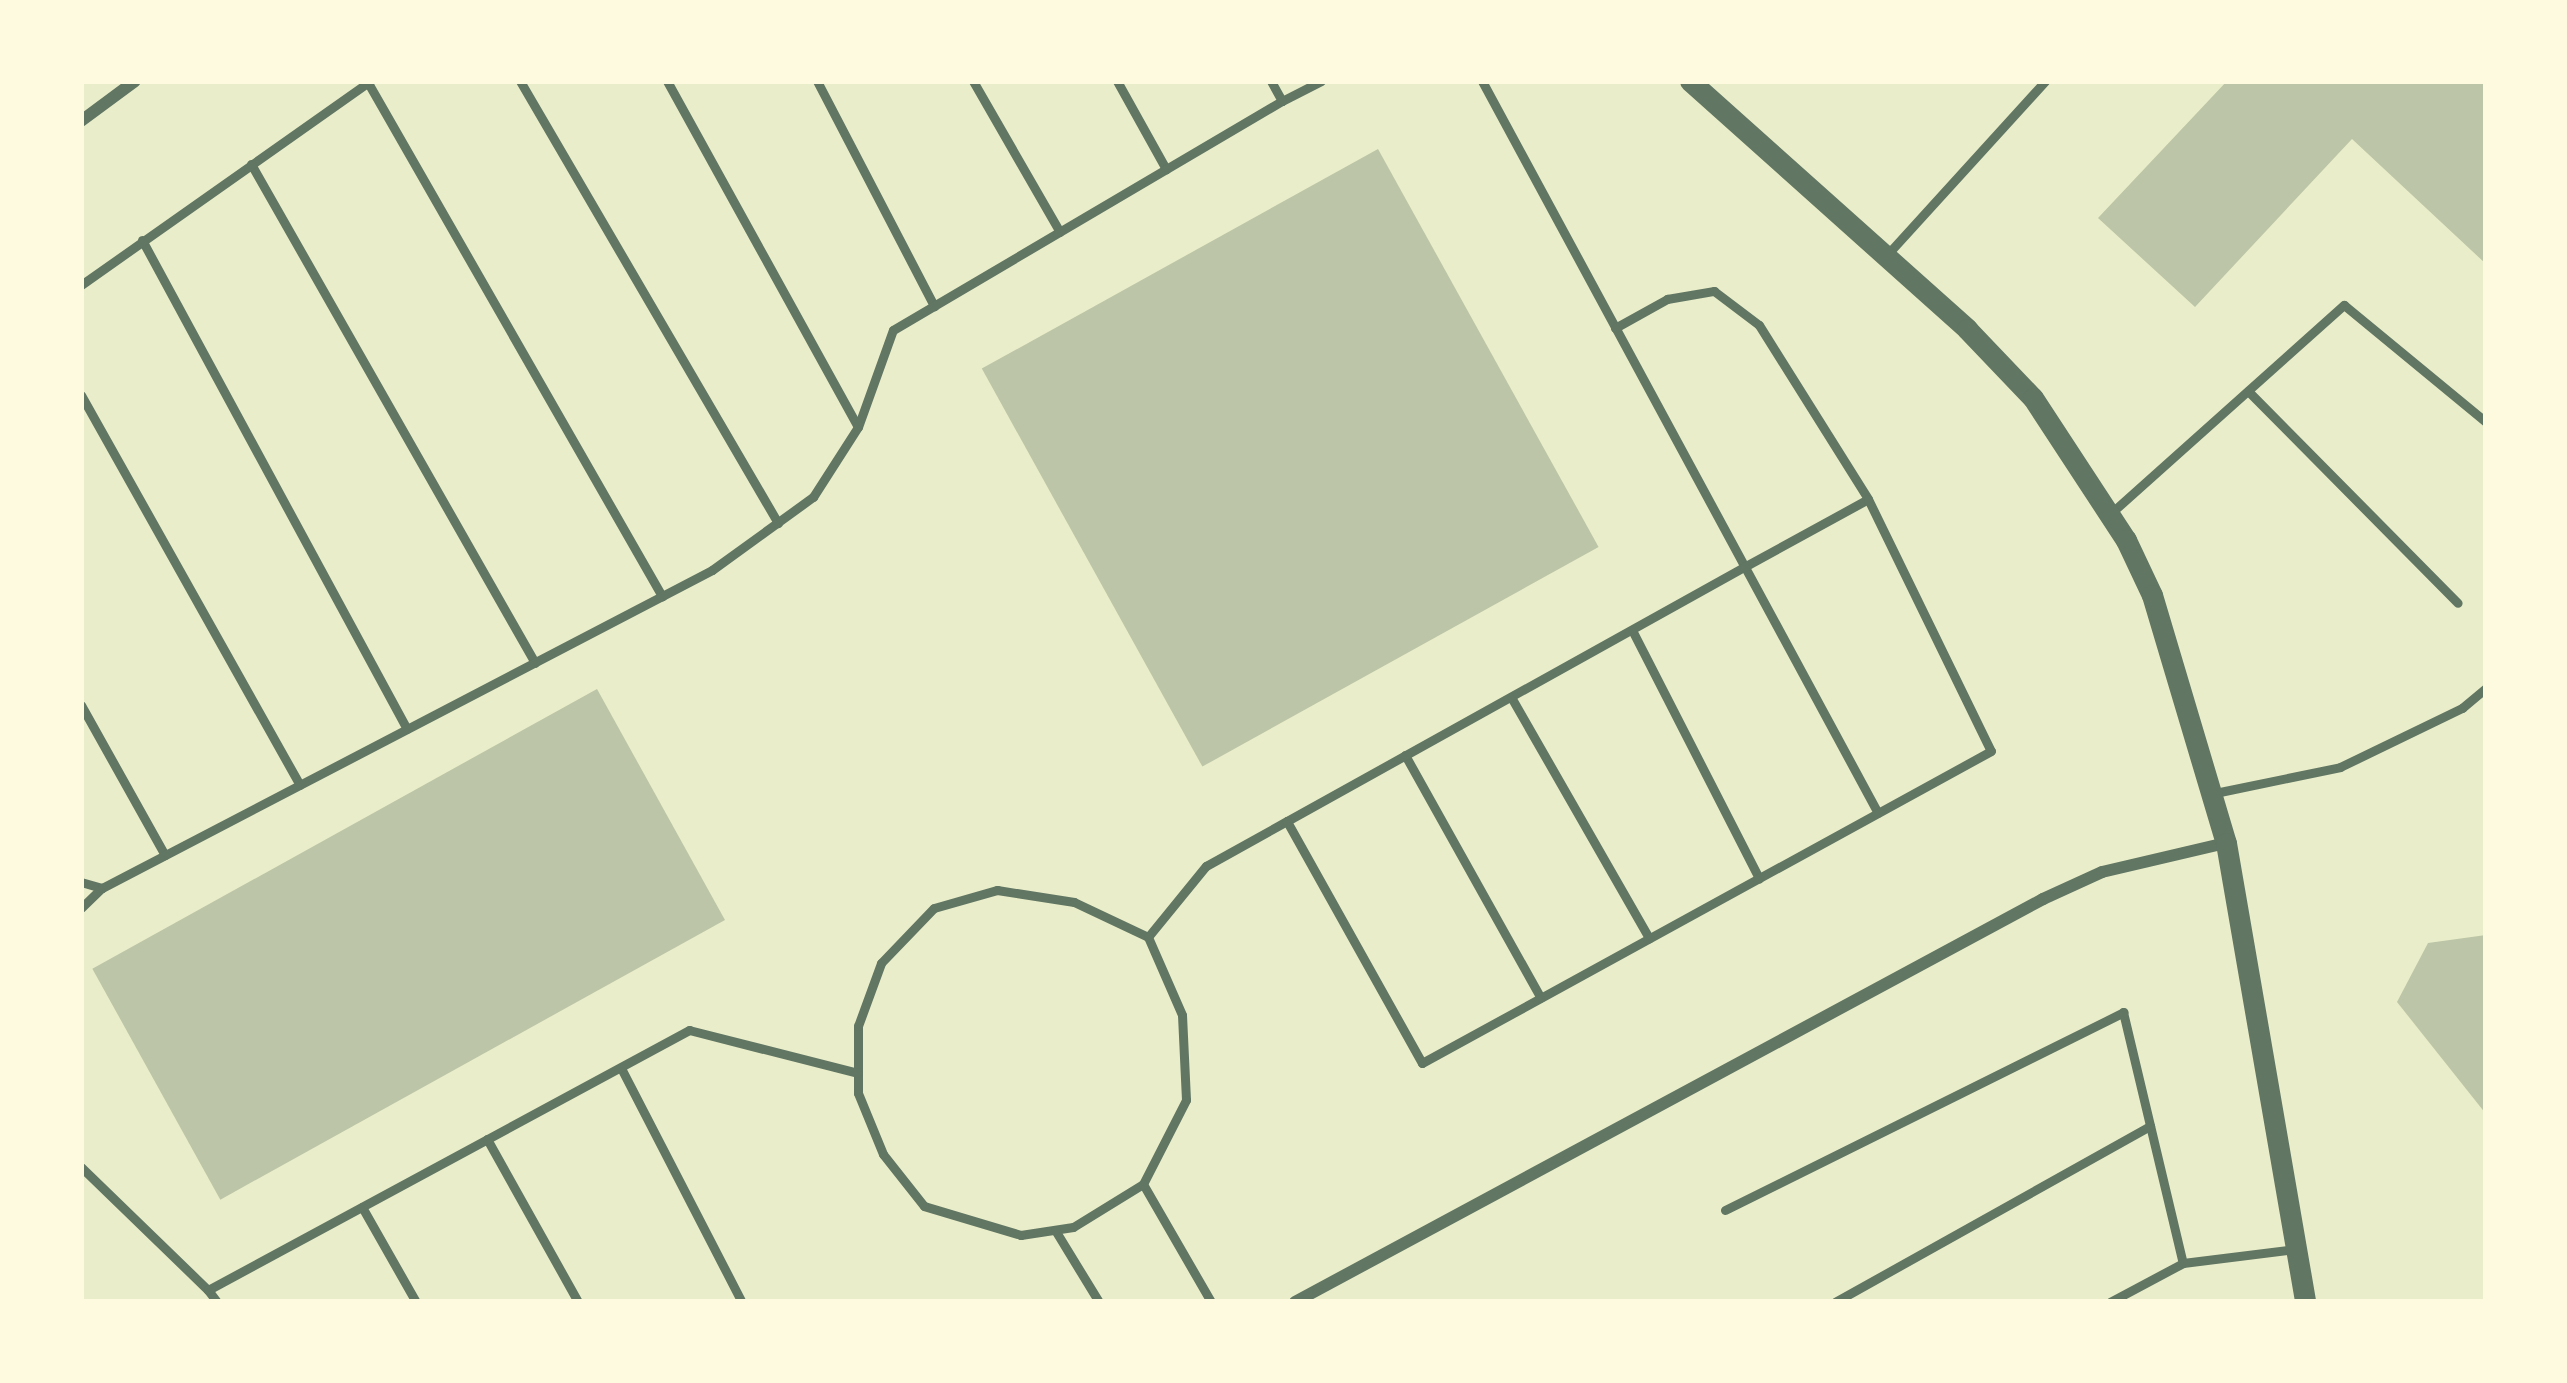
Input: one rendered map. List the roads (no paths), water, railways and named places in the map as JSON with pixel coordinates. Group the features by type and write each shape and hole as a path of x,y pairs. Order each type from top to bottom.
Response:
{"street":[{"path":"81,121 135,81"},
{"path":"1690,81 2033,398 2110,514 2152,595 2226,843 2305,1302"},
{"path":"1295,1302 1321,1296 2043,899 2102,872 2226,843"}],"lane":[{"path":"520,81 778,523"},
{"path":"667,81 858,427"},
{"path":"817,81 934,306"},
{"path":"974,81 1060,232"},
{"path":"1117,81 1166,169"},
{"path":"1271,81 1282,101"},
{"path":"81,908 102,888 662,596 778,523 813,497 858,427 893,330 1321,81"},
{"path":"1482,81 1878,813"},
{"path":"1885,257 2045,81"},
{"path":"81,285 368,82 662,596"},
{"path":"251,164 535,663"},
{"path":"142,240 407,729"},
{"path":"1286,821 1423,1063 1991,751 1868,499 1759,325 1714,291 1666,299 1616,328"},
{"path":"2110,514 2344,305 2486,422"},
{"path":"2248,391 2458,603"},
{"path":"81,395 300,785"},
{"path":"1148,937 1206,866 1868,499"},
{"path":"1632,630 1760,878"},
{"path":"2210,794 2340,766 2462,709 2486,688"},
{"path":"1511,697 1649,938"},
{"path":"81,705 165,855"},
{"path":"1405,755 1540,998"},
{"path":"81,882 102,888"},
{"path":"997,890 1074,902 1148,937 1182,1015 1186,1100 1143,1184 1073,1227 1021,1235 924,1206 883,1154 858,1073 858,1025 880,963 934,908 997,890"},
{"path":"1725,1210 2123,1012 2182,1263"},
{"path":"208,1290 689,1030 858,1073"},
{"path":"621,1067 742,1302"},
{"path":"1835,1302 2150,1126"},
{"path":"487,1139 578,1302"},
{"path":"81,1167 218,1302"},
{"path":"1143,1184 1211,1302"},
{"path":"362,1207 416,1302"},
{"path":"1055,1229 1099,1302"},
{"path":"2110,1302 2182,1263 2296,1250"}]}
